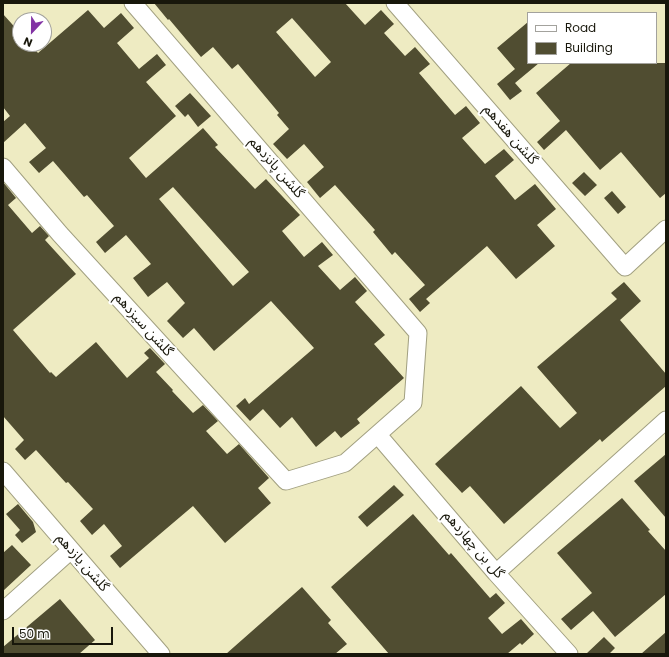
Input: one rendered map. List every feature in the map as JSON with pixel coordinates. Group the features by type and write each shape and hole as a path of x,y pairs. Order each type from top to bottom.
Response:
{"street":[{"name":"گلشن پانزدهم","path":"133,3 418,332 413,403 378,435"},
{"name":"گلشن هفدهم","path":"395,3 625,267 666,229"},
{"name":"گلشن سیزدهم","path":"3,166 65,239 286,480 345,463 378,435"},
{"path":"496,573 666,420"},
{"name":"گل بن چهاردهم","path":"378,435 496,573 569,654"},
{"name":"گلشن یازدهم","path":"3,471 161,654"},
{"path":"3,611 71,550"}],"shaded area":[{"path":"3,3 666,3 666,654 3,654"}],"building":[{"path":"154,3 345,3 365,25 381,10 394,24 384,33 405,56 415,47 430,64 419,73 455,115 466,106 480,123 462,138 485,164 504,149 514,160 495,176 515,200 535,184 556,209 537,225 555,246 516,279 487,246 426,299 430,303 420,312 409,299 425,285 395,252 392,255 373,232 375,230 335,185 320,198 307,182 324,167 304,144 287,159 273,144 289,129 277,115 279,113 238,64 232,69 213,47 201,57 169,19 168,20","holes":["292,18 331,62 315,77 276,32"]},
{"path":"88,10 104,28 121,13 134,28 117,43 139,69 157,54 166,65 146,82 176,116 129,158 146,178 203,128 218,145 215,147 255,189 266,179 300,215 282,231 304,257 322,242 333,255 318,266 340,290 355,277 367,291 355,302 385,335 374,344 404,378 357,419 360,423 341,438 335,431 316,447 292,417 280,428 263,409 250,421 236,406 245,398 249,404 314,348 271,301 214,351 194,328 183,338 167,321 185,303 167,282 148,297 133,278 151,264 126,235 105,253 96,242 114,226 87,195 84,197 53,161 39,173 29,162 46,148 25,123 3,143 3,122 10,116 3,107 3,14 12,24 12,52 52,52 52,41","holes":["173,187 249,272 233,286 159,199"]},
{"path":"527,23 527,64 538,64 515,83 522,91 510,100 497,84 515,69 497,48"},
{"path":"666,63 666,193 660,198 621,152 600,170 566,130 544,150 537,142 560,121 536,93 570,64"},
{"path":"190,93 211,116 198,127 188,114 185,117 175,106"},
{"path":"584,172 597,185 585,196 572,183"},
{"path":"3,182 16,198 8,205 32,233 40,226 49,236 45,240 76,274 13,330 50,373 51,372 56,377 96,342 127,378 149,358 144,353 150,348 165,364 156,372 173,390 172,391 193,413 203,405 218,421 206,431 227,454 239,444 269,478 258,488 271,503 225,543 193,506 120,568 110,556 122,546 104,524 92,535 80,521 93,509 68,482 66,483 36,450 25,460 15,449 24,440 3,416"},
{"path":"612,191 626,207 618,214 604,198"},
{"path":"624,282 641,301 620,320 666,374 666,386 602,442 600,439 504,524 470,486 462,493 435,464 521,386 560,428 577,413 537,367 617,299 611,293"},
{"path":"666,454 666,518 634,481"},
{"path":"394,485 404,495 367,527 358,517"},
{"path":"622,498 666,551 666,594 615,637 593,611 571,630 561,619 592,593 557,553"},
{"path":"18,504 33,522 36,532 22,543 15,535 20,530 6,514"},
{"path":"413,514 449,555 451,553 490,598 496,593 505,603 488,618 502,634 521,619 534,634 522,645 520,643 507,654 389,654 331,587"},
{"path":"12,545 31,565 3,591 3,553"},
{"path":"302,587 331,620 328,623 347,644 335,654 226,654"},
{"path":"60,599 95,640 79,654 3,654 3,647"},
{"path":"666,632 666,654 641,654"},
{"path":"604,637 615,648 609,654 586,654"}]}
